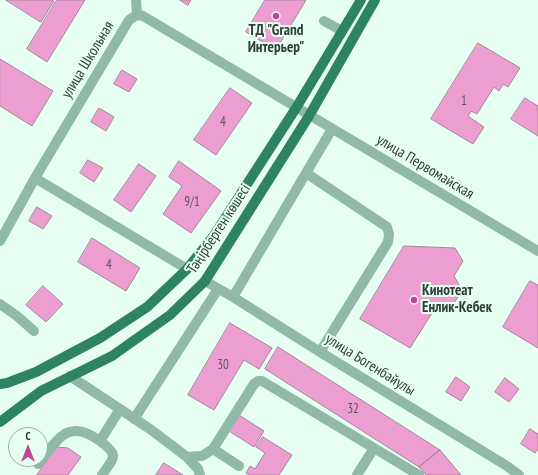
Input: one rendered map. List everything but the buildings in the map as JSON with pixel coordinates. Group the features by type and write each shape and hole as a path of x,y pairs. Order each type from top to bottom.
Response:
{"main road":[{"name":"Тәңірберген көшесі","path":"0,384 7,383 36,372 100,338 147,307 187,269 213,237 296,108 361,0"},
{"name":"Тәңірберген көшесі","path":"0,422 40,391 112,356 170,315 205,281 309,116 375,0"}],"street":[{"path":"136,0 137,15"},
{"name":"улица Школьная","path":"0,241 35,178 129,20 137,15 143,16 296,108"},
{"path":"324,21 342,31"},
{"name":"улица Первомайская","path":"296,108 538,251"},
{"path":"233,297 332,129"},
{"path":"306,173 387,227 389,234 388,242 320,352"},
{"path":"35,178 187,269"},
{"name":"улица Богенбайулы","path":"205,281 507,466 519,475"},
{"path":"134,419 218,289"},
{"path":"0,304 34,331"},
{"path":"70,376 150,429 187,457 198,468 200,475"},
{"path":"187,457 202,456 213,449 254,384 258,381 262,381 419,475"},
{"path":"100,441 120,410"},
{"path":"48,452 63,434 70,431 89,432 112,449 113,458 102,475"},
{"path":"357,475 374,448"},
{"path":"213,449 239,466"}],"place":[{"name":"ТД \"Grand Интерьер\"","path":"276,16"},
{"name":"Кинотеат Енлик-Кебек","path":"414,300"}]}
